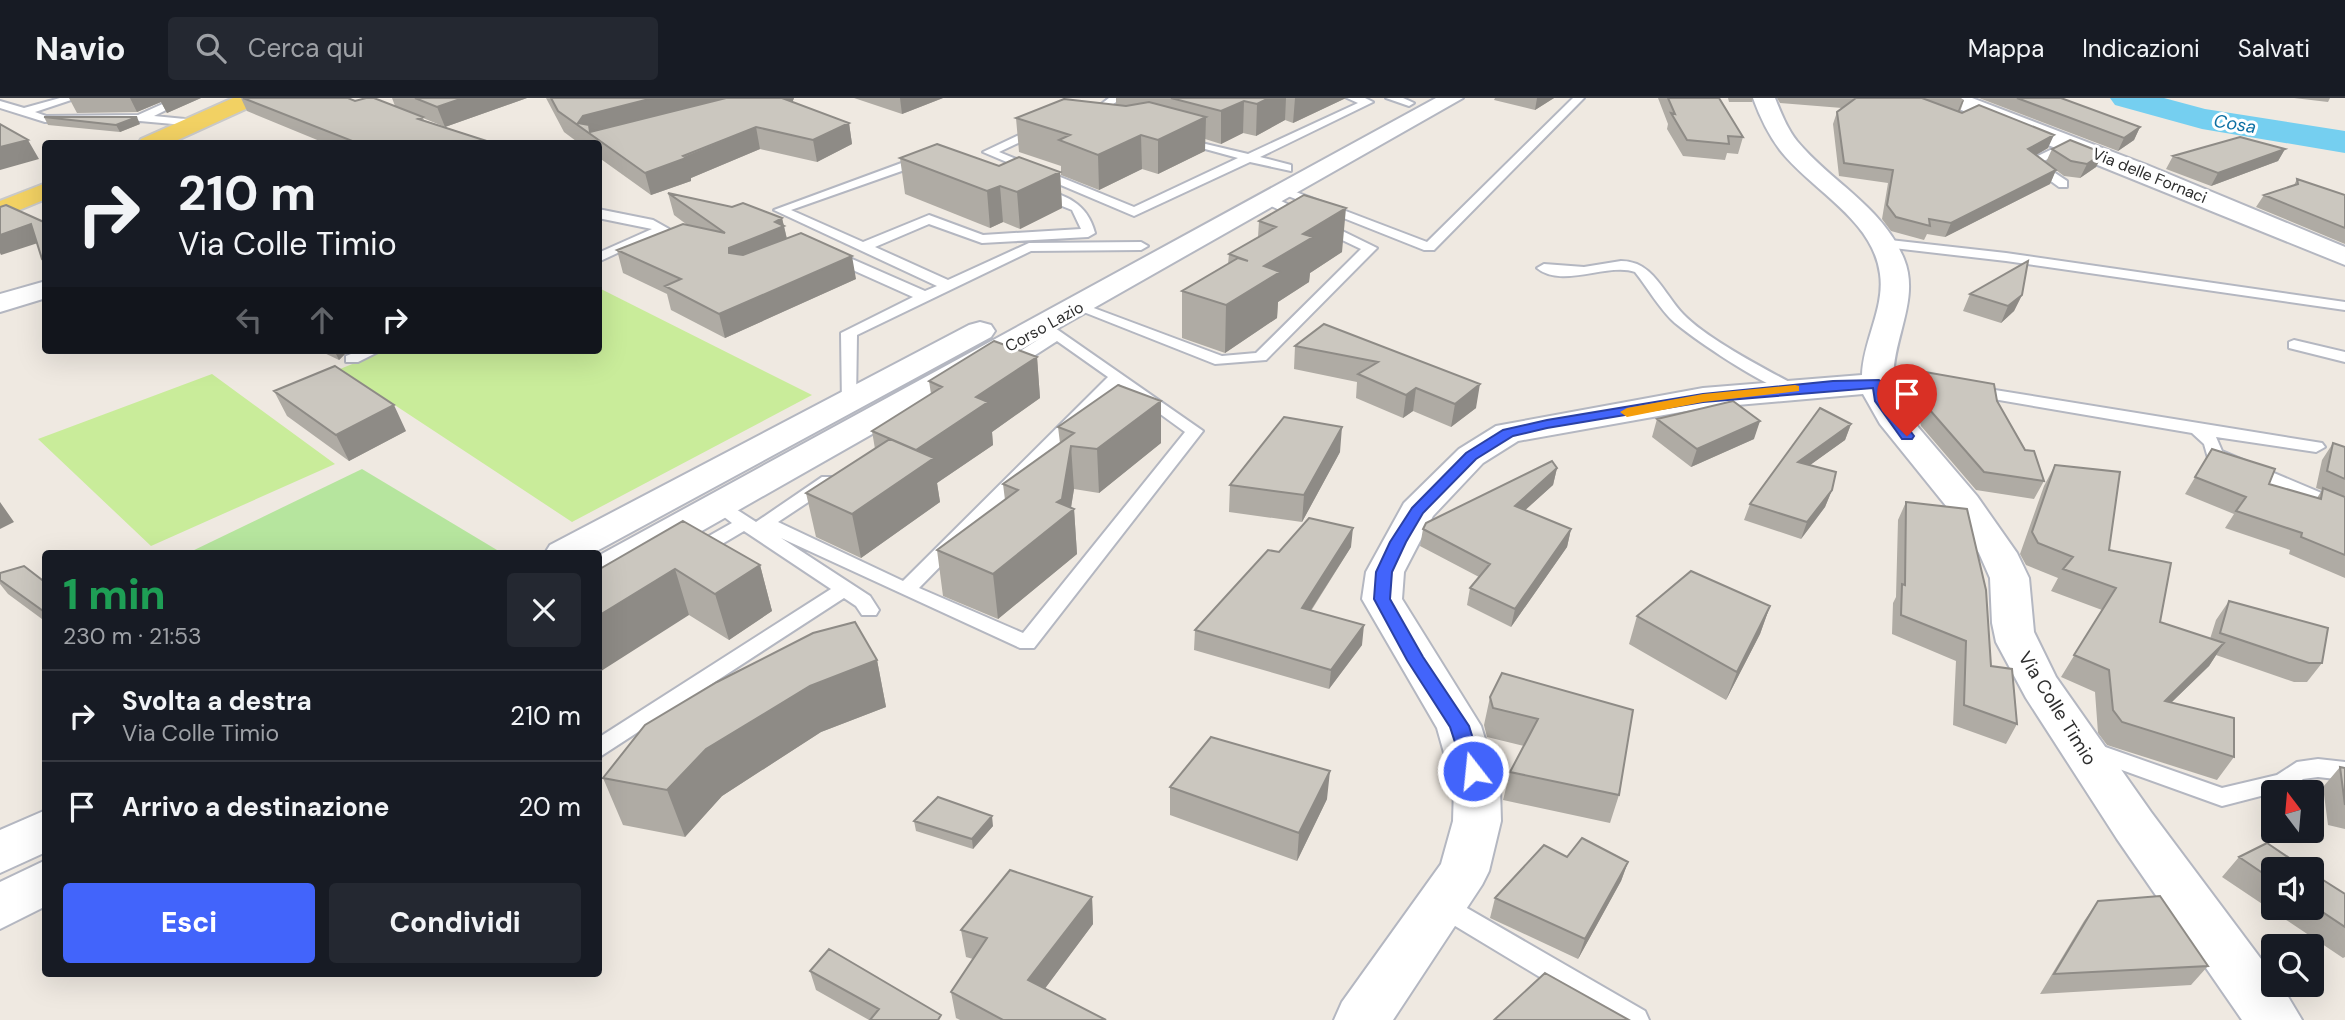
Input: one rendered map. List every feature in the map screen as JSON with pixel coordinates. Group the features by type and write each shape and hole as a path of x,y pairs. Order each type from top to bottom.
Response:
{"main road":[{"path":"158,140 251,98"},
{"path":"0,210 42,192"}],"street":[{"name":"Corso Lazio","path":"570,550 1141,246 1280,186 1452,98"},
{"path":"1362,1020 1464,871 1477,821 1477,788 1459,726 1420,667 1382,599 1384,572 1417,511 1471,456 1508,433 1703,398 1878,379 1896,283 1891,260 1881,243 1846,200 1790,150 1779,136 1764,98"},
{"name":"Corso Lazio","path":"602,571 1051,329 1078,307 1280,186 1406,100"},
{"name":"Via delle Fornaci","path":"1966,108 2071,144 2345,257"},
{"path":"0,303 42,290"},
{"name":"Via Colle Timio","path":"1878,379 1881,401 1975,521 2006,567 2015,597 2010,616 2016,641 2036,678 2273,1020"},
{"path":"13,892 42,837"}],"lane":[{"path":"23,112 72,98"},
{"path":"140,118 185,98"},
{"path":"1094,128 1115,126 1097,112 1117,98"},
{"path":"1054,125 989,152 1134,212 1368,102 1352,98"},
{"path":"1280,186 1429,247 1579,98"},
{"path":"0,104 45,119 140,118 195,123"},
{"path":"1078,307 1220,361 1261,357 1370,248 1280,186 1248,157 1161,133"},
{"path":"2063,184 2031,162 2071,144"},
{"path":"937,155 779,211 947,285"},
{"path":"862,248 929,219 982,239 1088,233 1085,213 1077,207 1019,185"},
{"path":"602,214 629,223 655,224 662,229 602,256"},
{"path":"1881,243 2024,257 2129,275 2253,289 2345,306"},
{"path":"811,246 923,296"},
{"path":"848,402 849,333 1029,247 1141,246"},
{"path":"1544,268 1592,271 1618,263 1640,269 1679,319 1747,366 1791,389"},
{"path":"846,470 764,523 1027,643 1195,431 1051,329 987,379"},
{"path":"2294,345 2345,357"},
{"path":"352,359 364,354"},
{"path":"906,590 1118,376"},
{"path":"1878,379 1948,387 2316,447"},
{"path":"2196,429 2212,442 2214,454 2345,510"},
{"path":"719,506 863,601 869,610"},
{"path":"677,562 745,523"},
{"path":"602,747 844,589"},
{"path":"2081,746 2222,797 2284,782 2297,771 2318,768 2345,771"},
{"path":"1441,904 1636,1020"}],"green space":[{"path":"602,290 812,395 572,522 340,369 377,354 602,354"},
{"path":"212,374 335,464 151,546 38,439"},
{"path":"362,469 497,550 194,550"}],"building":[{"path":"243,98 348,98 355,101 374,98 423,117 418,119 484,140 350,140"},
{"path":"415,98 463,98 437,107"},
{"path":"551,98 653,98 583,116 578,123 589,125 590,132 726,98 782,98 849,123 813,140 756,127 645,173 558,111"},
{"path":"1171,98 1269,98 1257,104 1244,101 1221,111"},
{"path":"1668,98 1719,98 1743,137 1728,136 1729,144 1687,140 1671,113 1675,114"},
{"path":"1856,98 1922,98 1962,113 1979,105 2054,135 2028,149 2056,170 1951,223 1929,219 1930,226 1896,217 1887,205 1893,170 1844,163 1837,112"},
{"path":"2017,98 2061,98 2140,127 2124,138"},
{"path":"1064,99 1126,106 1149,102 1206,117 1158,140 1141,135 1098,155 1059,140 1070,135 1016,118"},
{"path":"44,117 137,117 116,125"},
{"path":"0,124 28,140 0,147"},
{"path":"2240,137 2285,149 2218,173 2173,156"},
{"path":"2070,140 2103,153 2087,164 2071,161 2052,149"},
{"path":"937,144 999,166 1019,157 1060,172 1017,192 1000,186 987,191 900,158"},
{"path":"2297,179 2345,195 2345,228 2264,195 2298,184"},
{"path":"668,193 732,207 743,203 782,218 775,222 784,226 729,248 729,253 743,255 801,233 852,256 719,314 665,286 681,279 617,250 683,224 725,233"},
{"path":"1304,195 1346,208 1303,234 1313,237 1264,266 1280,272 1226,305 1182,291 1238,258 1248,261 1229,254 1276,227 1259,221"},
{"path":"6,205 42,221 42,259 31,224 0,235 0,207"},
{"path":"2028,261 2022,295 2008,306 1970,294"},
{"path":"1324,324 1480,384 1455,404 1416,388 1406,395 1358,374 1378,362 1295,346"},
{"path":"994,341 1037,357 976,397 988,402 916,450 872,431 942,387 929,381"},
{"path":"335,366 394,405 336,435 274,391"},
{"path":"1908,369 1994,384 1997,401 2025,450 2034,451 2044,481 1984,472 1929,409 1926,397 1917,396 1910,387"},
{"path":"1118,385 1161,401 1097,449 1071,446 1062,499 1057,502 1074,509 993,574 937,550 1018,490 1003,484 1074,433 1058,427"},
{"path":"1733,401 1760,421 1697,449 1657,419"},
{"path":"1820,408 1851,424 1798,462 1836,472 1832,490 1807,522 1750,504"},
{"path":"1284,417 1342,427 1304,495 1230,485"},
{"path":"890,439 934,458 852,514 806,493"},
{"path":"2333,443 2345,447 2345,479 2327,471"},
{"path":"2212,449 2275,469 2269,484 2321,499 2323,488 2345,497 2345,555 2301,537 2302,533 2236,511 2246,497 2195,477"},
{"path":"1552,461 1557,468 1515,506 1571,529 1515,609 1470,588 1490,564 1423,529 1426,523"},
{"path":"2055,465 2120,472 2109,550 2171,563 2160,622 2224,643 2165,701 2234,718 2234,757 2122,722 2113,710 2109,670 2074,655 2116,588 2063,569 2073,557 2038,543 2032,532"},
{"path":"1906,502 1967,509 1986,590 1991,666 2012,669 2017,724 1964,705 1966,641 1901,615 1902,584 1905,585"},
{"path":"1309,518 1353,528 1302,608 1364,625 1331,670 1195,630 1268,550 1279,552"},
{"path":"683,521 760,565 715,594 675,569 602,614 602,568"},
{"path":"24,566 42,580 42,610 0,580 0,573"},
{"path":"1691,571 1770,606 1737,672 1637,616"},
{"path":"2229,601 2328,628 2322,663 2309,663 2220,633"},
{"path":"855,622 877,660 810,686 706,749 667,790 603,778 645,725 717,682 813,633"},
{"path":"1502,673 1633,710 1619,795 1510,772 1538,719 1493,708 1490,697"},
{"path":"1211,737 1330,771 1299,833 1170,787"},
{"path":"2340,767 2345,768 2345,805"},
{"path":"938,797 992,816 972,839 914,821"},
{"path":"1582,838 1628,862 1585,939 1495,898 1544,845 1567,857"},
{"path":"2268,844 2288,857 2261,857 2261,872 2239,857"},
{"path":"1010,870 1092,897 1028,980 1106,1020 1003,1020 951,992 987,938 961,930"},
{"path":"2324,881 2345,894 2345,927 2324,913"},
{"path":"2160,896 2208,966 2054,974 2098,901"},
{"path":"829,949 941,1015 938,1020 870,1020 879,1009 810,971"},
{"path":"1545,973 1629,1020 1494,1020"}],"waterway":[{"name":"Cosa","path":"2127,98 2202,119 2345,142"}],"slow traffic":[{"path":"1627,412 1703,398 1795,389"}],"route":[{"path":"1473,771 1459,726 1426,677 1382,599 1384,572 1417,511 1471,456 1508,433 1547,424 1703,398 1833,385 1879,384 1881,401 1907,436"}]}
